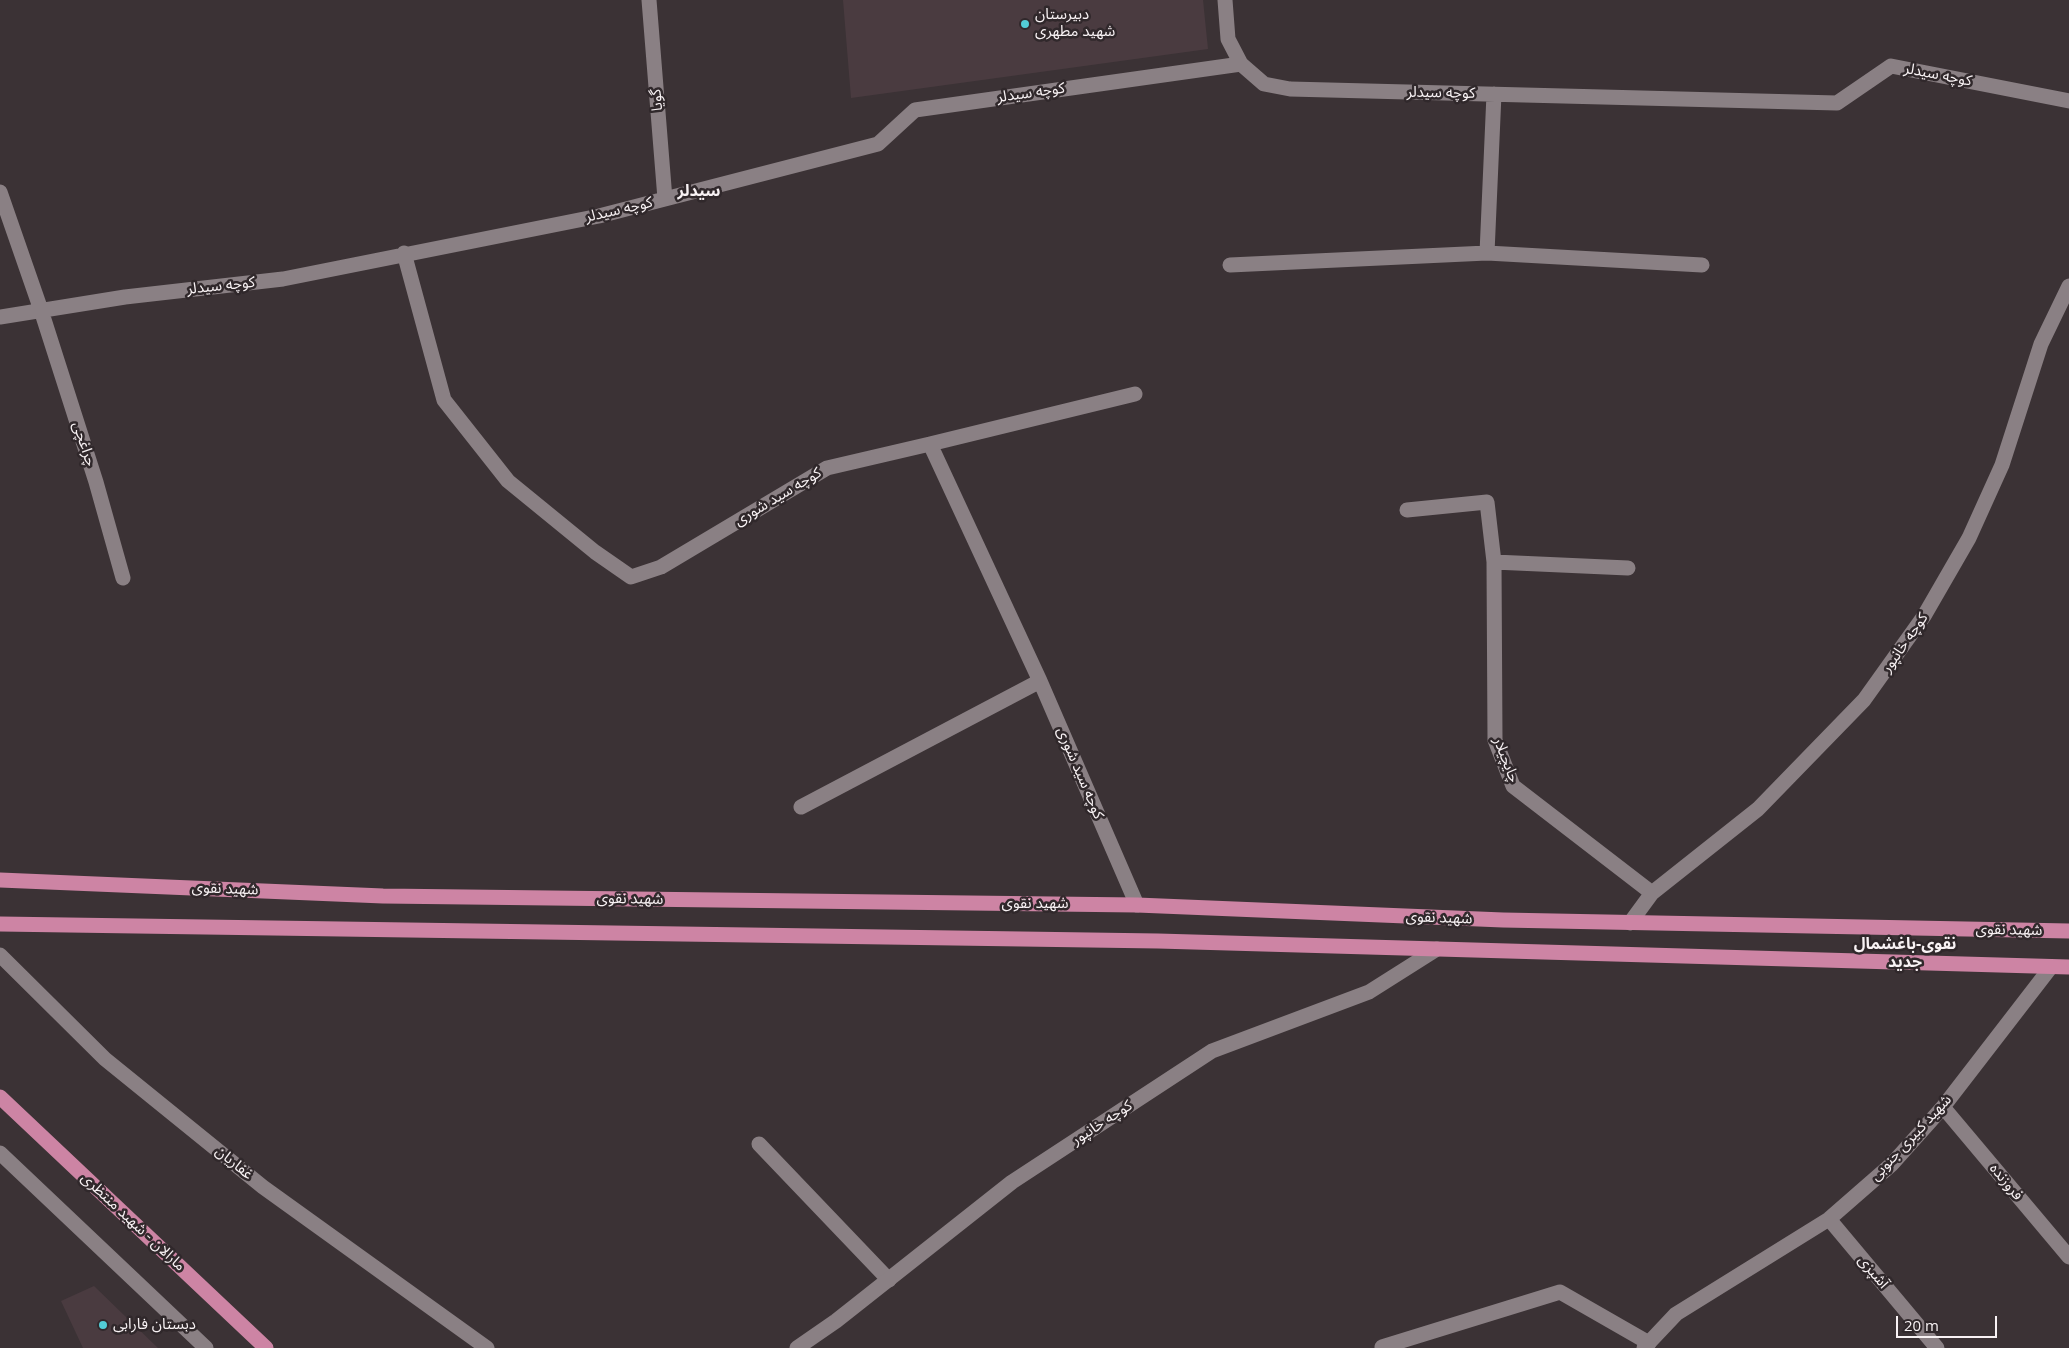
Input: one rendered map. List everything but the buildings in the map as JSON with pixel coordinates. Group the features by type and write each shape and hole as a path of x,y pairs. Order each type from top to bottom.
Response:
{"main road":[{"name":"شهید نقوی","path":"0,880 383,896 1136,905 1503,920 2069,931"},
{"name":"شهید نقوی","path":"0,924 1148,941 2069,967"},
{"name":"مارالان - شهید منتظری","path":"0,1097 266,1348"}],"street":[{"name":"گویا","path":"649,0 665,199"},
{"path":"1224,0 1228,39 1240,64"},
{"name":"کوچه سیدلر","path":"0,317 125,296 283,279 404,253 599,216 878,144 915,110 1240,64 1264,84 1290,89 1837,104 1891,66 2069,101"},
{"path":"1487,253 1494,94"},
{"name":"چراغچی","path":"0,192 41,310 96,482 123,578"},
{"name":"کوچه سید شوری","path":"404,253 444,400 508,480 595,552 631,577 660,567 827,468 930,444 1040,681 1136,905"},
{"path":"1230,265 1487,253 1702,265"},
{"name":"کوچه خانپور","path":"1630,923 1652,893 1758,809 1864,700 1924,616 1969,538 2002,465 2041,344 2069,286"},
{"path":"930,444 1135,394"},
{"name":"چایچیلار","path":"1407,510 1487,502 1494,562 1495,740 1514,786 1652,893"},
{"path":"1494,562 1628,568"},
{"path":"801,807 1040,681"},
{"name":"کوچه خانپور","path":"797,1348 889,1280 1012,1182 1212,1052 1370,992 1437,949"},
{"name":"غفاریان","path":"0,955 106,1059 263,1187 488,1348"},
{"name":"شهید کبیری جنوبی","path":"1649,1346 1676,1314 1829,1218 1892,1164 1943,1108 2051,967"},
{"name":"فروزنده","path":"1943,1108 2066,1247"},
{"path":"760,1144 889,1280"},
{"path":"0,1152 206,1348"},
{"name":"آشپزی","path":"1829,1218 1937,1348"},
{"path":"1382,1347 1560,1292 1649,1346"}],"shaded area":[{"name":"دبیرستان شهید مطهری","path":"843,0 1203,0 1208,49 851,98"},
{"name":"دبستان فارابی","path":"94,1286 158,1348 83,1348 61,1301"}],"place":[{"name":"دبیرستان شهید مطهری","path":"1025,24"},
{"name":"دبستان فارابی","path":"103,1325"}],"district":[{"name":"سیدلر","path":"699,191"},
{"name":"نقوی-باغشمال جدید","path":"1905,953"}]}
